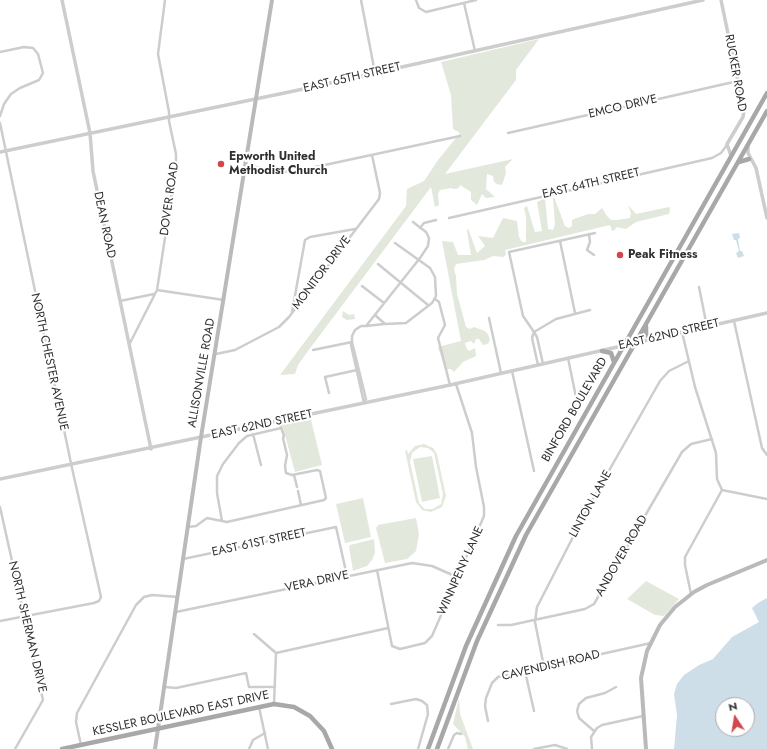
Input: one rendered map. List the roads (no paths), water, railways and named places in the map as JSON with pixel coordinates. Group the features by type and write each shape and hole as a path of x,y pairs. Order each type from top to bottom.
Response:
{"main road":[{"name":"ALLISONVILLE ROAD","path":"156,749 187,527 272,0"},
{"name":"BINFORD BOULEVARD","path":"428,749 460,658 496,577 528,513 767,93"},
{"name":"BINFORD BOULEVARD","path":"437,749 469,661 509,571 546,499 767,111"},
{"path":"742,137 741,144 744,153"},
{"path":"736,147 739,155 737,163"},
{"path":"737,163 744,159 750,159"},
{"path":"646,322 646,334 654,339"},
{"path":"602,351 612,354 614,362"},
{"path":"646,749 641,678 650,643 668,614 692,594 707,585 767,560"},
{"name":"KESSLER BOULEVARD EAST DRIVE","path":"62,749 274,704 295,708 310,716 324,731 332,749"}],"street":[{"name":"DEAN ROAD","path":"62,0 90,133 92,169 151,449"},
{"name":"DOVER ROAD","path":"129,345 157,290 176,164 158,55 165,0"},
{"path":"361,0 375,73"},
{"path":"416,0 420,10 426,12 476,0"},
{"name":"EAST 65TH STREET","path":"0,152 256,99 703,0"},
{"name":"RUCKER ROAD","path":"721,0 744,114 728,143"},
{"path":"464,3 475,51"},
{"path":"0,52 29,47 35,49 38,54 42,72 42,77 39,80 20,88 11,94 4,104 0,115"},
{"name":"EMCO DRIVE","path":"508,133 738,81"},
{"name":"NORTH CHESTER AVENUE","path":"0,123 71,465 100,595 100,600 94,603 25,616"},
{"path":"246,165 290,172 460,136"},
{"path":"728,143 736,147"},
{"path":"728,143 731,152 730,158"},
{"name":"EAST 64TH STREET","path":"449,218 712,158 721,153 728,143"},
{"path":"748,146 750,159"},
{"path":"744,153 756,168 767,218"},
{"name":"MONITOR DRIVE","path":"216,354 238,349 279,327 292,312 380,197 372,155"},
{"path":"420,228 424,223 436,220"},
{"path":"366,326 428,247 430,241 428,234 413,222"},
{"path":"292,312 305,240 310,237 356,229"},
{"path":"543,364 537,337 523,316 509,252 595,233"},
{"path":"589,234 590,242 587,250 594,255"},
{"path":"560,240 575,313"},
{"path":"364,403 366,399 358,370 352,335 356,329 366,326 409,322 435,299 437,291 433,272 426,265 395,243"},
{"path":"378,264 428,305"},
{"path":"362,286 384,302"},
{"path":"699,287 707,327"},
{"path":"157,290 224,300"},
{"path":"120,301 154,294"},
{"path":"435,299 440,302 445,325 438,338 450,385"},
{"path":"538,365 532,338 534,332 556,319 590,310"},
{"name":"EAST 62ND STREET","path":"0,479 151,449 201,437 456,384 635,343 682,334 767,313"},
{"path":"374,315 385,324"},
{"path":"489,318 501,374"},
{"path":"734,321 762,448 767,454"},
{"path":"682,334 718,458 717,480 722,490"},
{"path":"313,350 352,342"},
{"path":"568,358 577,402"},
{"name":"LINTON LANE","path":"544,667 535,620 537,607 562,556 660,381 669,371 689,361"},
{"path":"329,393 325,377 358,370"},
{"path":"512,371 534,471"},
{"name":"WINNPENY LANE","path":"388,628 391,642 394,647 400,649 421,645 429,640 482,525 484,510 472,433 456,384"},
{"path":"187,527 196,526 205,519 227,522 323,501 326,498 320,472 317,470 294,475 286,473 285,466 287,455 283,431 279,421"},
{"path":"222,521 217,493 216,476 236,447 246,436 281,428"},
{"path":"252,434 261,465"},
{"name":"ANDOVER ROAD","path":"498,624 511,625 585,609 596,602 682,452 691,444 712,439"},
{"path":"294,475 301,506"},
{"path":"722,490 767,499"},
{"path":"692,594 685,565 685,557 722,490"},
{"name":"NORTH SHERMAN DRIVE","path":"0,507 43,700 15,749"},
{"name":"EAST 61ST STREET","path":"183,559 336,527 347,576"},
{"name":"VERA DRIVE","path":"176,612 347,576 418,563 432,566 457,577"},
{"path":"276,653 388,628 377,570"},
{"path":"81,745 76,722 77,713 136,605 142,599 151,595 178,597"},
{"path":"0,621 25,616"},
{"path":"254,634 276,653"},
{"name":"CAVENDISH ROAD","path":"488,721 485,701 492,683 499,677 650,643"},
{"path":"274,704 276,653"},
{"path":"525,671 534,711"},
{"path":"165,686 176,688 246,673 249,687 275,687"},
{"path":"594,731 579,719 577,711 578,705 586,698 607,692 616,687"},
{"path":"391,704 416,699 426,704 428,714 418,749"},
{"path":"259,707 268,749"},
{"path":"592,749 591,738 594,731 602,725 643,716"},
{"path":"249,749 253,740 265,733"},
{"path":"448,749 454,735 457,733 461,734"},
{"path":"534,749 555,745 568,749"}],"place":[{"name":"Epworth United Methodist Church","path":"221,164"},
{"name":"Peak Fitness","path":"620,255"}]}
